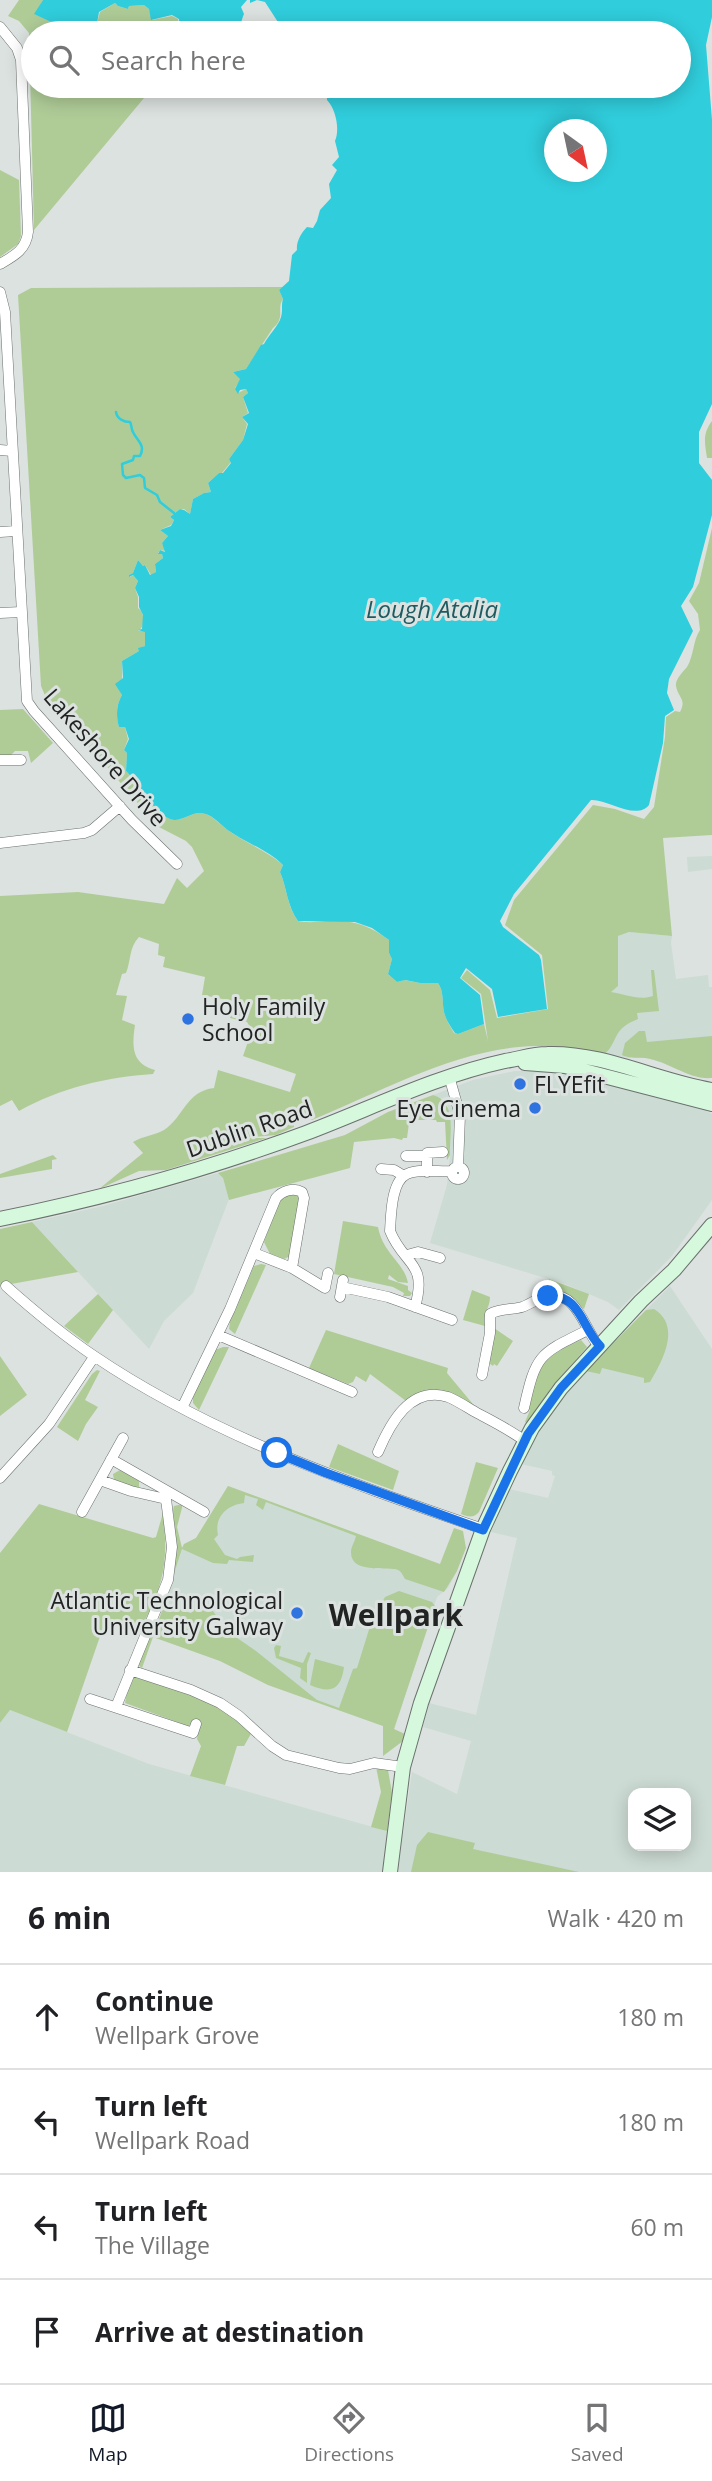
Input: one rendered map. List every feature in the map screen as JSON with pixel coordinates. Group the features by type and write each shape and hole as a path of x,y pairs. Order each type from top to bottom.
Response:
{"main road":[{"name":"Dublin Road","path":"0,1219 88,1200 216,1165 335,1122 449,1076 506,1061 548,1054 576,1056 614,1063 712,1090"},
{"name":"Dublin Road","path":"506,1061 565,1066 712,1104"},
{"path":"684,1084 712,1083"},
{"path":"390,1872 403,1767 437,1656 483,1530 525,1441 561,1388 648,1294 712,1213"},
{"path":"648,1294 674,1270 712,1224"}],"street":[{"path":"0,27 17,48 21,60"},
{"path":"0,264 21,250 28,232 23,98"},
{"name":"Lakeshore Drive","path":"0,292 5,312 27,701 120,806 177,864"},
{"path":"0,450 12,451"},
{"path":"0,532 16,531"},
{"path":"0,613 22,612"},
{"path":"0,760 21,760"},
{"path":"0,843 84,833 92,830 120,806"},
{"path":"415,1307 420,1282 418,1272 390,1231 396,1191 404,1176 410,1173 455,1169 460,1115 449,1076"},
{"path":"406,1156 427,1156 430,1152 443,1152"},
{"path":"427,1156 427,1172"},
{"path":"381,1169 394,1170 404,1176"},
{"path":"182,1408 218,1335 276,1198 285,1191 299,1190 304,1198 292,1268"},
{"path":"407,1255 418,1252 440,1258"},
{"path":"254,1253 292,1268 325,1288 328,1273"},
{"path":"6,1286 94,1357 182,1408 303,1464 483,1530"},
{"path":"341,1288 388,1297 452,1321"},
{"path":"482,1375 490,1333 489,1315 494,1311 518,1308 544,1297 554,1296 575,1305 600,1346"},
{"path":"524,1408 532,1375 544,1354 588,1330"},
{"path":"218,1335 352,1392"},
{"path":"0,1478 56,1416 94,1357"},
{"path":"378,1452 403,1408 422,1398 435,1396 454,1400 525,1441"},
{"path":"373,1434 383,1439"},
{"path":"82,1512 123,1438"},
{"path":"111,1459 168,1496 204,1512"},
{"path":"100,1480 131,1491 168,1496"},
{"path":"116,1707 164,1592 171,1564 168,1496"},
{"path":"130,1670 191,1690 220,1703 286,1755 339,1769 373,1763 403,1767"},
{"path":"90,1699 193,1732 196,1724"}],"shaded area":[{"path":"712,856 712,869 688,872 687,857"},
{"path":"629,932 672,936 676,979 708,975 709,987 712,987 712,1078 688,1074 647,1058 605,1054 608,1051 610,992 618,986 618,936"},
{"path":"515,1071 552,1071 582,1076 701,1108 712,1114 712,1200 672,1256 619,1310 608,1302 565,1284 430,1243 447,1185 450,1155 448,1106 443,1099 433,1095 473,1080"},
{"path":"218,1173 223,1178 229,1199 193,1293 164,1321 149,1349 32,1222 103,1206"},
{"path":"670,1286 712,1349 712,1872 0,1872 0,1723 10,1710 149,1764 387,1831 403,1834 412,1772 457,1794 471,1741 423,1727 429,1703 476,1715 517,1538 491,1532 509,1489 548,1498 555,1476 552,1471 521,1464 562,1399 589,1367"},
{"name":"Atlantic Technological University Galway","path":"228,1486 457,1571 448,1588 437,1597 394,1730 268,1685 220,1661 153,1637 184,1544 196,1538"}],"green space":[{"path":"19,0 43,0 35,14 50,21 21,21 21,23 8,16"},
{"path":"115,3 128,9 129,6 144,5 149,9 152,20 172,16 178,21 98,21 100,12"},
{"path":"31,98 144,98 34,230"},
{"path":"0,170 19,180 21,236 18,244 0,257"},
{"path":"283,287 279,290 283,299 277,324 246,369 233,372 241,379 235,388 238,393 246,389 248,393 243,397 248,413 242,417 247,424 243,440 229,459 231,462 208,483 211,492 193,499 190,514 180,509 170,517 174,520 171,525 160,530 168,536 162,543 166,551 160,550 158,553 162,554 163,558 155,564 156,572 151,575 138,560 133,573 129,575 133,575 138,581 135,588 138,608 144,620 138,631 146,631 145,646 122,661 122,679 116,684 122,695 117,718 119,727 125,727 128,739 124,750 127,753 126,771 146,798 170,819 178,820 197,813 208,815 276,859 283,865 280,872 298,921 352,922 382,935 389,940 392,959 388,974 397,982 404,980 438,983 445,1015 454,1033 458,1034 484,1024 488,1041 481,994 461,978 467,970 490,990 497,1018 548,1009 542,955 505,925 514,900 593,805 644,819 654,807 666,717 675,711 680,712 682,708 676,683 687,667 700,630 698,614 689,601 699,583 712,528 712,835 663,838 672,936 629,932 618,936 618,986 611,992 637,997 653,996 651,970 654,970 659,1011 637,1013 638,1019 620,1031 605,1054 540,1046 492,1051 439,1066 312,1120 307,1117 294,1124 294,1127 276,1135 243,1138 267,1138 166,1170 139,1171 99,1189 143,1153 133,1142 164,1130 191,1099 214,1088 218,1070 290,1092 296,1074 243,1056 252,1030 247,1022 230,1018 233,1001 202,995 205,977 163,967 165,957 158,955 159,944 139,937 132,950 126,973 122,974 116,995 127,996 122,1020 135,1025 135,1053 141,1063 155,1070 153,1074 84,1085 19,1111 12,1100 0,1106 0,896 78,892 164,904 177,878 187,888 204,871 192,847 157,826 49,705 41,686 18,295 31,288"},
{"path":"712,421 712,458 707,458 705,435"},
{"path":"23,709 53,743 31,763 28,751 15,751 10,756 0,756 0,710"},
{"path":"639,1031 645,1031 647,1042 712,1036 712,1078 695,1076 654,1060 622,1055 625,1043"},
{"path":"433,1095 441,1099 449,1112 450,1155 447,1160 445,1122 416,1120 409,1123 407,1138 402,1140 394,1138 354,1142 350,1168 229,1200 223,1178 218,1173 345,1135 388,1112"},
{"path":"53,1155 57,1159 52,1160 52,1169 0,1178 0,1174"},
{"path":"290,1193 300,1197 290,1256 284,1259 270,1254 264,1242 279,1200"},
{"path":"343,1221 378,1227 384,1244 402,1269 408,1283 398,1282 389,1275 388,1279 408,1286 412,1293 410,1296 403,1296 404,1293 393,1287 334,1274"},
{"path":"32,1222 78,1272 0,1286 0,1229"},
{"path":"266,1265 235,1334 229,1329 230,1321 254,1266"},
{"path":"549,1279 589,1294 584,1309 568,1296 545,1292"},
{"path":"472,1290 490,1297 485,1326 463,1320"},
{"path":"98,1294 113,1310 88,1344 64,1326"},
{"path":"654,1309 662,1316 668,1334 664,1355 650,1382 644,1383 644,1378 602,1368 600,1374 586,1371 646,1310"},
{"path":"494,1328 513,1341 497,1366 489,1363"},
{"path":"326,1330 448,1368 447,1373 477,1409 450,1393 406,1401 370,1374 366,1382 356,1376 353,1382 348,1384 309,1368"},
{"path":"581,1340 587,1347 551,1388 528,1424 525,1422 530,1410 527,1407 543,1365 549,1358"},
{"path":"229,1347 199,1410 193,1403 193,1396 215,1350"},
{"path":"0,1356 27,1395 0,1416"},
{"path":"97,1370 100,1371 85,1400 98,1407 78,1441 57,1427"},
{"path":"338,1444 399,1471 393,1490 329,1467"},
{"path":"476,1462 498,1468 479,1512 468,1516 461,1514"},
{"path":"120,1470 139,1481 139,1487 114,1480 113,1474"},
{"path":"228,1486 440,1564 454,1528 463,1531 466,1548 457,1571 444,1592 405,1579 398,1570 363,1567 352,1559 351,1552 356,1536 266,1502 263,1510 256,1505 258,1499 245,1495 244,1503 232,1506 220,1517 218,1535 214,1539 225,1555 237,1559 254,1555 253,1562 229,1560 227,1564 213,1563 182,1549 174,1574 174,1506 183,1504 177,1527 182,1548 196,1538"},
{"path":"39,1504 153,1538 156,1537 163,1513 164,1561 154,1601 139,1632 105,1622 67,1732 10,1710 0,1723 0,1553"},
{"path":"399,1591 432,1602 435,1606 394,1729 405,1734 403,1741 383,1756 383,1726 268,1685 220,1661 153,1637 142,1668 137,1664 150,1634 154,1634 164,1605 191,1613 197,1607 208,1605 230,1633 317,1700 339,1708 353,1669 357,1668 372,1620 385,1597"},
{"path":"276,1645 281,1646 279,1656 303,1663 308,1652 311,1653 307,1664 307,1683 300,1678 301,1668 276,1658"},
{"path":"315,1659 344,1667 343,1675 334,1688 324,1689 310,1685"},
{"path":"134,1677 189,1693 226,1710 252,1732 244,1746 237,1746 225,1785 190,1776 201,1746 197,1739 200,1723 188,1726 125,1703 129,1682"},
{"path":"376,1767 388,1770 392,1793 387,1831 371,1827 381,1792"},
{"path":"428,1832 475,1843 473,1849 579,1872 411,1872 417,1845"}],"water":[{"path":"43,0 247,0 241,7 244,14 241,21 179,21 172,15 151,20 149,9 144,5 129,6 128,9 115,3 99,12 97,21 49,21 34,14"},
{"name":"Lough Atalia","path":"257,0 712,0 712,17 706,45 712,120 712,404 699,432 699,463 712,480 712,515 693,587 681,606 693,631 669,679 667,693 674,710 665,716 663,743 649,805 637,811 591,800 514,894 500,921 503,927 539,955 547,1009 498,1017 492,989 466,968 460,978 480,995 484,1024 458,1034 446,1018 438,983 405,980 397,982 388,974 392,959 389,940 372,928 355,922 298,921 280,872 283,865 208,815 197,813 174,820 164,816 126,771 127,753 124,750 129,739 125,727 119,727 117,711 122,695 115,684 123,678 122,661 139,651 138,648 145,646 145,632 138,630 142,629 143,615 135,588 138,581 133,575 129,575 133,573 138,560 145,565 150,575 156,572 155,564 163,558 162,554 158,554 160,550 165,552 162,543 168,536 160,530 171,526 174,520 170,517 180,509 190,514 193,499 211,492 208,483 219,473 223,473 231,463 229,459 243,440 248,424 242,417 249,413 243,397 248,393 246,389 240,390 238,394 235,389 240,379 233,372 246,369 278,323 283,299 279,290 289,281 292,255 297,250 303,232 307,227 313,228 320,210 331,198 329,184 337,170 332,165 339,157 335,141 336,120 327,98 691,98 691,21 277,21 265,2"}],"waterway":[{"path":"116,412 121,420 130,422 142,449 140,456 134,456 133,460 122,464 123,475 126,478 140,475 144,478 145,488 157,495 160,502 174,513"}],"place":[{"name":"Holy Family School","path":"188,1019"},
{"name":"FLYEfit","path":"520,1084"},
{"name":"Eye Cinema","path":"535,1108"},
{"name":"Atlantic Technological University Galway","path":"297,1613"}],"district":[{"name":"Wellpark","path":"396,1614"}],"route":[{"path":"277,1453 483,1530 528,1434 561,1388 600,1346 589,1334 575,1305 556,1296 548,1296"}]}
